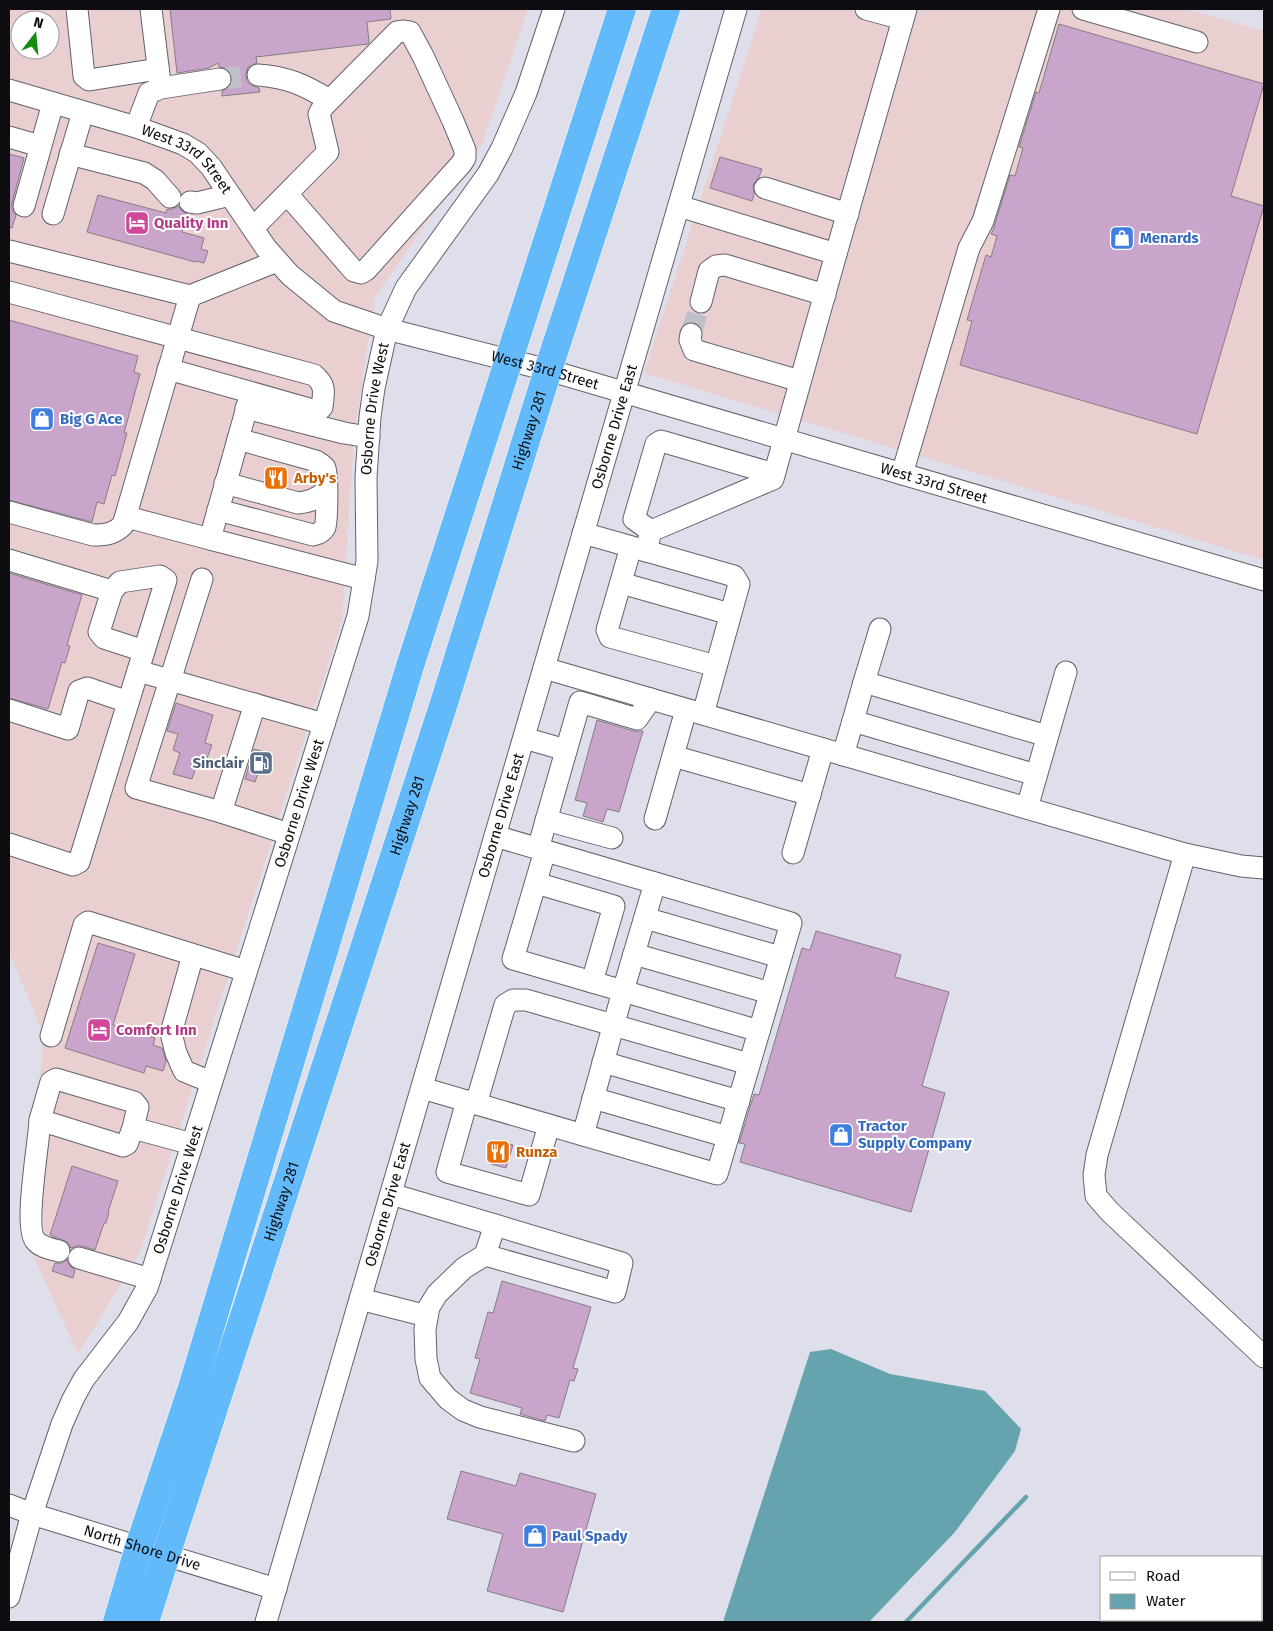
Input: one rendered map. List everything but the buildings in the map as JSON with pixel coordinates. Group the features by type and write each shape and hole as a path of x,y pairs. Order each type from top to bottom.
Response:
{"highway":[{"name":"Highway 281","path":"117,1622 191,1391 410,666 622,9"},
{"name":"Highway 281","path":"145,1622 444,703 548,370 666,9"}],"street":[{"path":"77,9 84,76 89,80 220,80"},
{"path":"136,127 149,93 160,79 151,9"},
{"name":"Osborne Drive West","path":"9,1597 32,1514 62,1424 73,1399 84,1379 138,1307 150,1279 288,834 358,616 367,561 366,477 369,437 374,388 387,329 406,288 488,174 502,148 526,93 554,9"},
{"name":"Osborne Drive East","path":"266,1622 736,9"},
{"path":"902,474 969,248 983,221 1049,9"},
{"path":"1084,9 1197,42"},
{"path":"716,666 610,637 607,630 621,583 643,543 773,479 904,14 872,10"},
{"path":"253,228 328,152 319,114 329,100 397,32 410,32 424,56 453,121 464,150 464,158 461,164 366,270 361,273 354,271 287,194"},
{"path":"258,75 278,76 307,86 329,100"},
{"name":"West 33rd Street","path":"9,90 136,127 183,144 198,154 211,167 266,248 277,261 304,288 334,311 387,329 548,370 1264,580"},
{"path":"24,206 53,103"},
{"path":"53,214 83,112"},
{"path":"9,137 40,146"},
{"path":"70,154 144,173 180,200 198,202 230,195"},
{"path":"765,188 848,214"},
{"path":"678,206 836,254"},
{"path":"9,251 190,296 277,261"},
{"path":"701,302 709,271 716,266 725,265 825,295"},
{"path":"9,292 314,375 320,380 324,390 322,407 318,410 248,401"},
{"path":"9,512 93,535 106,535 116,532 123,525 127,517 190,296"},
{"path":"691,334 690,340 694,350 800,381"},
{"path":"168,369 248,401 344,433 369,437"},
{"path":"210,539 248,401"},
{"path":"218,510 313,536 324,528 327,521 326,491 328,474 325,467 320,463 238,439"},
{"path":"643,543 634,520 656,444 661,441 774,474"},
{"path":"225,483 298,503 306,502 322,495 326,491"},
{"path":"127,517 364,579"},
{"path":"583,533 643,543 734,576 739,584 716,666 673,756 655,819"},
{"path":"9,560 112,591"},
{"path":"9,844 73,865 78,862 141,661 166,580 160,576 120,582 112,591 99,632 104,638 141,661 171,681 324,724"},
{"path":"202,579 136,788 221,812 288,834"},
{"path":"621,583 730,614"},
{"path":"793,852 810,795 833,752 853,721 880,629"},
{"path":"544,668 1185,854 1241,866 1264,868"},
{"path":"1027,808 1066,672"},
{"path":"864,682 1047,736"},
{"path":"9,710 68,728 79,692 87,688 128,702"},
{"path":"651,699 637,719 580,702 546,820 536,883 513,959 759,1031"},
{"path":"221,812 255,704"},
{"path":"853,721 1036,775"},
{"path":"524,738 566,750"},
{"path":"673,756 810,795"},
{"path":"546,820 612,838"},
{"path":"422,1088 717,1174 739,1101 790,922 495,836"},
{"path":"1185,854 1097,1155 1094,1174 1096,1196 1110,1212 1264,1357"},
{"path":"536,883 614,906 592,982"},
{"path":"583,1135 655,883"},
{"path":"644,918 780,957"},
{"path":"51,1036 84,925 88,922 246,971"},
{"path":"634,954 770,993"},
{"path":"193,955 171,1033 176,1053 184,1071 211,1082"},
{"path":"549,1125 529,1195 447,1172 505,1005 513,1000 526,1000 749,1064"},
{"path":"603,1062 739,1101"},
{"path":"40,1120 123,1146 127,1144 138,1107 134,1102 56,1079 51,1082 40,1120 33,1184 31,1232 35,1240 42,1246 59,1252"},
{"path":"593,1098 728,1137"},
{"path":"133,1128 192,1144"},
{"path":"391,1194 622,1263 615,1292 485,1254"},
{"path":"495,1225 485,1254 464,1268 437,1294 429,1307 425,1329 426,1359 430,1378 448,1399 463,1410 480,1417 574,1441"},
{"path":"79,1258 150,1279"},
{"path":"360,1299 428,1316"},
{"name":"North Shore Drive","path":"9,1504 32,1514 276,1589"}],"shaded area":[{"path":"9,9 528,9 483,142 375,297 354,437 342,621 140,1252 78,1354 24,1235 44,1035 9,952"},
{"path":"762,9 1186,9 1264,31 1264,560 644,373"}],"water":[{"path":"831,1349 890,1374 985,1391 1021,1429 1015,1451 955,1532 869,1622 723,1622 810,1352"}],"waterway":[{"path":"906,1622 1026,1497"}],"tunnel":[{"path":"220,79 258,75"},
{"path":"691,334 701,302"}],"place":[{"name":"Quality Inn","path":"137,223"},
{"name":"Menards","path":"1122,238"},
{"name":"Big G Ace","path":"42,419"},
{"name":"Arby's","path":"276,478"},
{"name":"Sinclair","path":"261,763"},
{"name":"Comfort Inn","path":"99,1030"},
{"name":"Tractor Supply Company","path":"841,1135"},
{"name":"Runza","path":"498,1152"},
{"name":"Paul Spady","path":"535,1536"}]}
